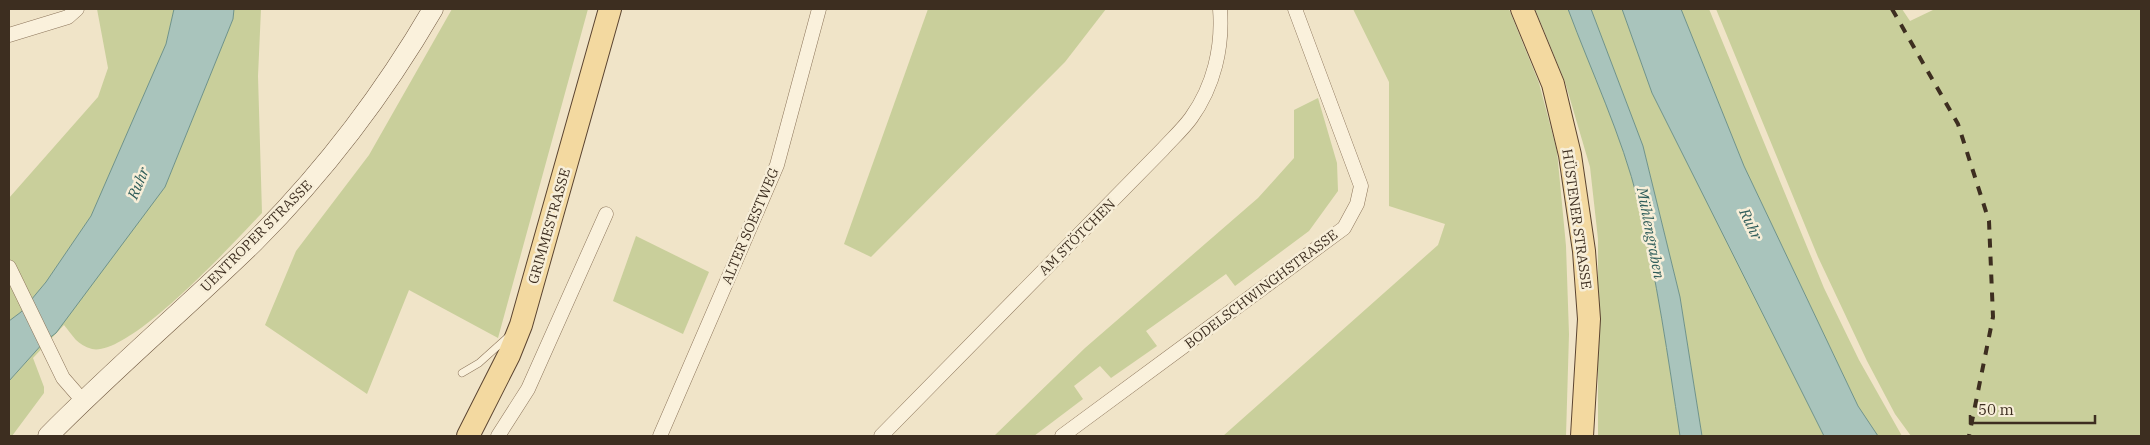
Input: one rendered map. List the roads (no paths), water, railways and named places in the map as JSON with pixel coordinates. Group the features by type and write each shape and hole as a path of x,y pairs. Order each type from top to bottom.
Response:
{"main road":[{"name":"UENTROPER STRASSE","path":"48,436 254,241 314,177 351,132 414,41 433,9"},
{"name":"GRIMMESTRASSE","path":"468,436 509,355 521,325 610,9"},
{"name":"HÜSTENER STRASSE","path":"1522,9 1553,84 1570,155 1584,251 1589,319 1582,436"}],"street":[{"path":"9,35 68,17 77,9"},
{"name":"ALTER SOESTWEG","path":"660,436 777,165 819,9"},
{"name":"AM STÖTCHEN","path":"881,436 1163,149 1191,118 1212,78 1218,52 1221,25 1220,9"},
{"name":"BODELSCHWINGHSTRASSE","path":"1062,436 1344,228 1357,204 1361,186 1295,9"},
{"path":"498,436 528,389 606,214"},
{"path":"9,266 63,378 83,401"}],"lane":[{"path":"462,372 479,363 521,325"}],"water":[{"name":"Ruhr","path":"174,9 234,9 233,19 165,187 56,333 44,342 9,381 9,321 21,312 46,282 91,216 166,44"},
{"name":"Mühlengraben","path":"1568,9 1591,9 1643,146 1680,297 1702,436 1680,436 1656,289 1638,201 1624,152"},
{"name":"Ruhr","path":"1622,9 1681,9 1744,166 1858,406 1878,436 1824,436 1652,93"}],"railway":[{"path":"1892,9 1958,124 1989,221 1993,317 1969,436"}]}
